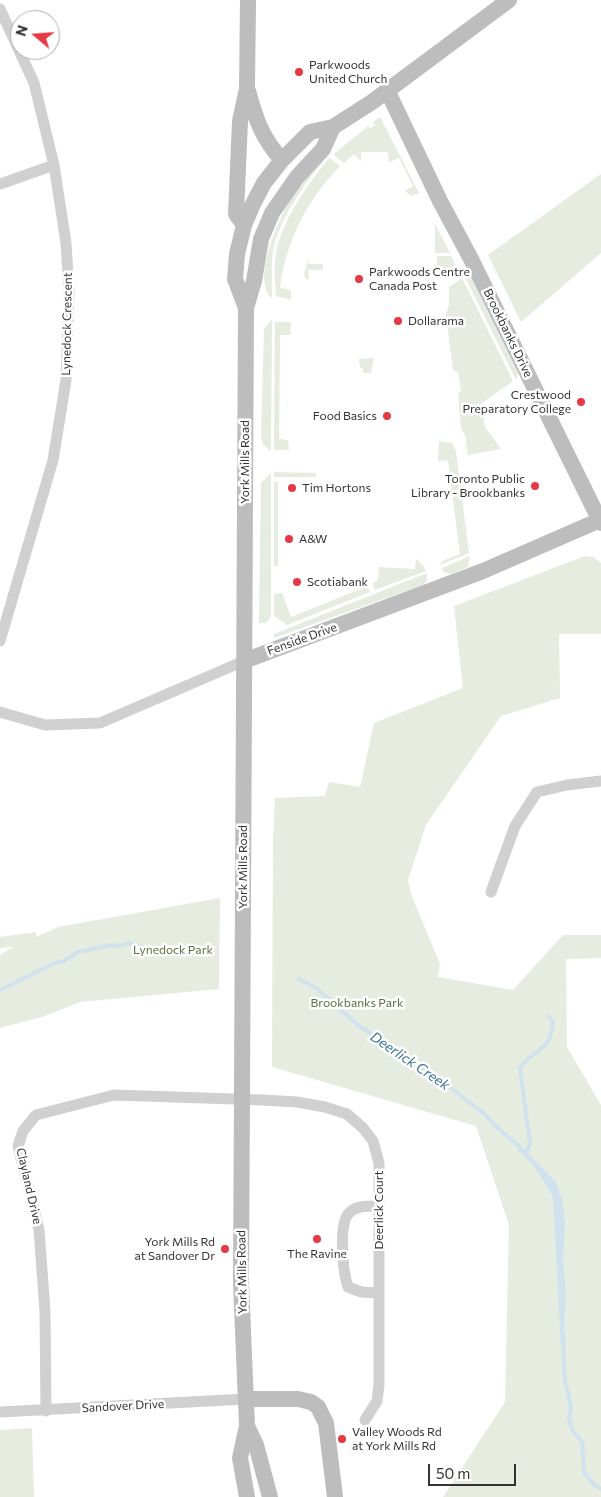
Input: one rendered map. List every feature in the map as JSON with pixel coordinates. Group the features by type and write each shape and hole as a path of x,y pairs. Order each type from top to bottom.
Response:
{"main road":[{"path":"244,225 236,214 240,121 247,89 248,0"},
{"path":"333,127 387,90 509,0"},
{"path":"247,89 260,130 270,147 282,160 278,188 256,237 254,246 258,252"},
{"name":"Brookbanks Drive","path":"387,90 440,201 471,259 600,522"},
{"name":"York Mills Road","path":"246,308 235,279 237,254 244,225 264,183 282,160 314,130 333,127"},
{"name":"York Mills Road","path":"247,1497 240,1458 247,1426 241,1283 246,308 254,281 261,239 272,213 297,177 323,149 333,127"},
{"name":"Fenside Drive","path":"244,661 483,571 600,522"},
{"path":"246,1399 298,1399 311,1402 318,1407 326,1423 335,1497"},
{"name":"York Mills Road","path":"247,1426 256,1445 270,1497"}],"street":[{"name":"Lynedock Crescent","path":"0,9 34,83 54,165 66,243 69,336 66,380 53,460 0,641"},
{"path":"0,184 54,165"},
{"name":"Fenside Drive","path":"0,712 45,725 100,723 244,661"},
{"path":"491,892 515,826 537,792 568,784 601,781"},
{"name":"Clayland Drive","path":"46,1411 46,1311 39,1230 18,1146 23,1131 36,1115 114,1095 242,1098"},
{"name":"Deerlick Court","path":"242,1098 297,1102 347,1114 363,1128 373,1141 379,1163 379,1385 377,1401 365,1420"},
{"path":"379,1206 361,1207 349,1212 344,1222 343,1274 348,1287 361,1292 379,1292"},
{"name":"Sandover Drive","path":"0,1412 246,1399"}],"green space":[{"path":"380,117 419,193 411,196 405,191 413,186 399,158 389,162 388,152 361,152 361,161 354,154 344,163 335,156 335,153 368,126 370,128 375,125 373,122"},
{"path":"326,155 328,156 311,176 294,201 276,239 272,257 272,298 266,289 264,277 270,246 288,203 305,179"},
{"path":"329,158 340,166 308,207 287,254 280,288 291,290 291,300 276,296 275,258 279,241 297,203"},
{"path":"601,174 601,253 521,322 488,255"},
{"path":"435,224 450,253 435,253"},
{"path":"309,256 308,264 323,264 323,270 308,270 309,280 305,278 304,274"},
{"path":"437,256 451,256 455,265 437,279"},
{"path":"465,277 471,278 518,373 516,380"},
{"path":"462,278 513,381 481,404 485,427 501,449 468,455 465,435 461,429 458,394 461,391 458,372 453,370 446,314 449,305 449,287"},
{"path":"272,319 271,451 263,445 261,436 264,329"},
{"path":"275,322 291,322 290,335 280,335 279,439 288,440 289,450 274,450"},
{"path":"374,358 371,373 363,373 363,368 360,368 359,359"},
{"path":"439,441 452,443 456,451 469,553 440,565 442,561 460,554 448,460 438,461"},
{"path":"274,472 316,473 316,477 274,477"},
{"path":"271,473 271,616 266,623 259,623 261,483"},
{"path":"274,482 278,482 278,566 274,566"},
{"path":"470,556 468,567 451,574 443,572 442,568"},
{"name":"Brookbanks Park","path":"585,556 593,557 601,563 601,634 559,634 560,698 501,716 426,825 408,880 411,894 440,964 438,977 513,990 563,935 601,935 601,958 566,959 567,1047 601,1105 601,1497 443,1497 505,1402 509,1225 476,1126 272,1067 273,839 275,798 325,796 329,782 360,787 374,723 463,688 454,606"},
{"path":"416,559 423,565 426,571 375,590 372,583 378,580 379,567 415,569"},
{"path":"427,573 427,581 423,585 274,638 274,634"},
{"path":"368,586 370,592 287,625 274,616 274,594 282,593 291,617"},
{"name":"Lynedock Park","path":"220,898 219,989 80,1002 42,1017 0,1028 0,955 13,947 0,948 0,937 36,932 36,937 58,927"},
{"path":"32,1428 34,1497 0,1497 0,1430"}],"water":[{"path":"520,1145 556,1182 562,1199 565,1222 563,1261 566,1295 564,1324 566,1348 563,1349 561,1348 553,1197 536,1169 517,1149"}],"waterway":[{"name":"Deerlick Creek","path":"0,990 55,963 62,962 78,952 112,945 120,946 128,943 148,949 196,950"},
{"name":"Deerlick Creek","path":"299,979 316,988 359,1026 391,1045 418,1067 436,1076 487,1116 494,1125 519,1146"},
{"path":"527,1151 530,1143 520,1068 525,1061 541,1050 549,1040 553,1022 549,1016"},
{"name":"Deerlick Creek","path":"563,1349 565,1380 571,1407 569,1419 572,1430 582,1442 584,1472 594,1485 601,1489"}],"place":[{"name":"Parkwoods United Church","path":"299,72"},
{"name":"Parkwoods Centre Canada Post","path":"359,279"},
{"name":"Dollarama","path":"398,321"},
{"name":"Crestwood Preparatory College","path":"581,402"},
{"name":"Food Basics","path":"387,416"},
{"name":"Toronto Public Library - Brookbanks","path":"535,486"},
{"name":"Tim Hortons","path":"292,488"},
{"name":"A&W","path":"289,539"},
{"name":"Scotiabank","path":"297,582"},
{"name":"The Ravine","path":"317,1239"},
{"name":"York Mills Rd at Sandover Dr","path":"225,1249"},
{"name":"Valley Woods Rd at York Mills Rd","path":"342,1439"}]}
